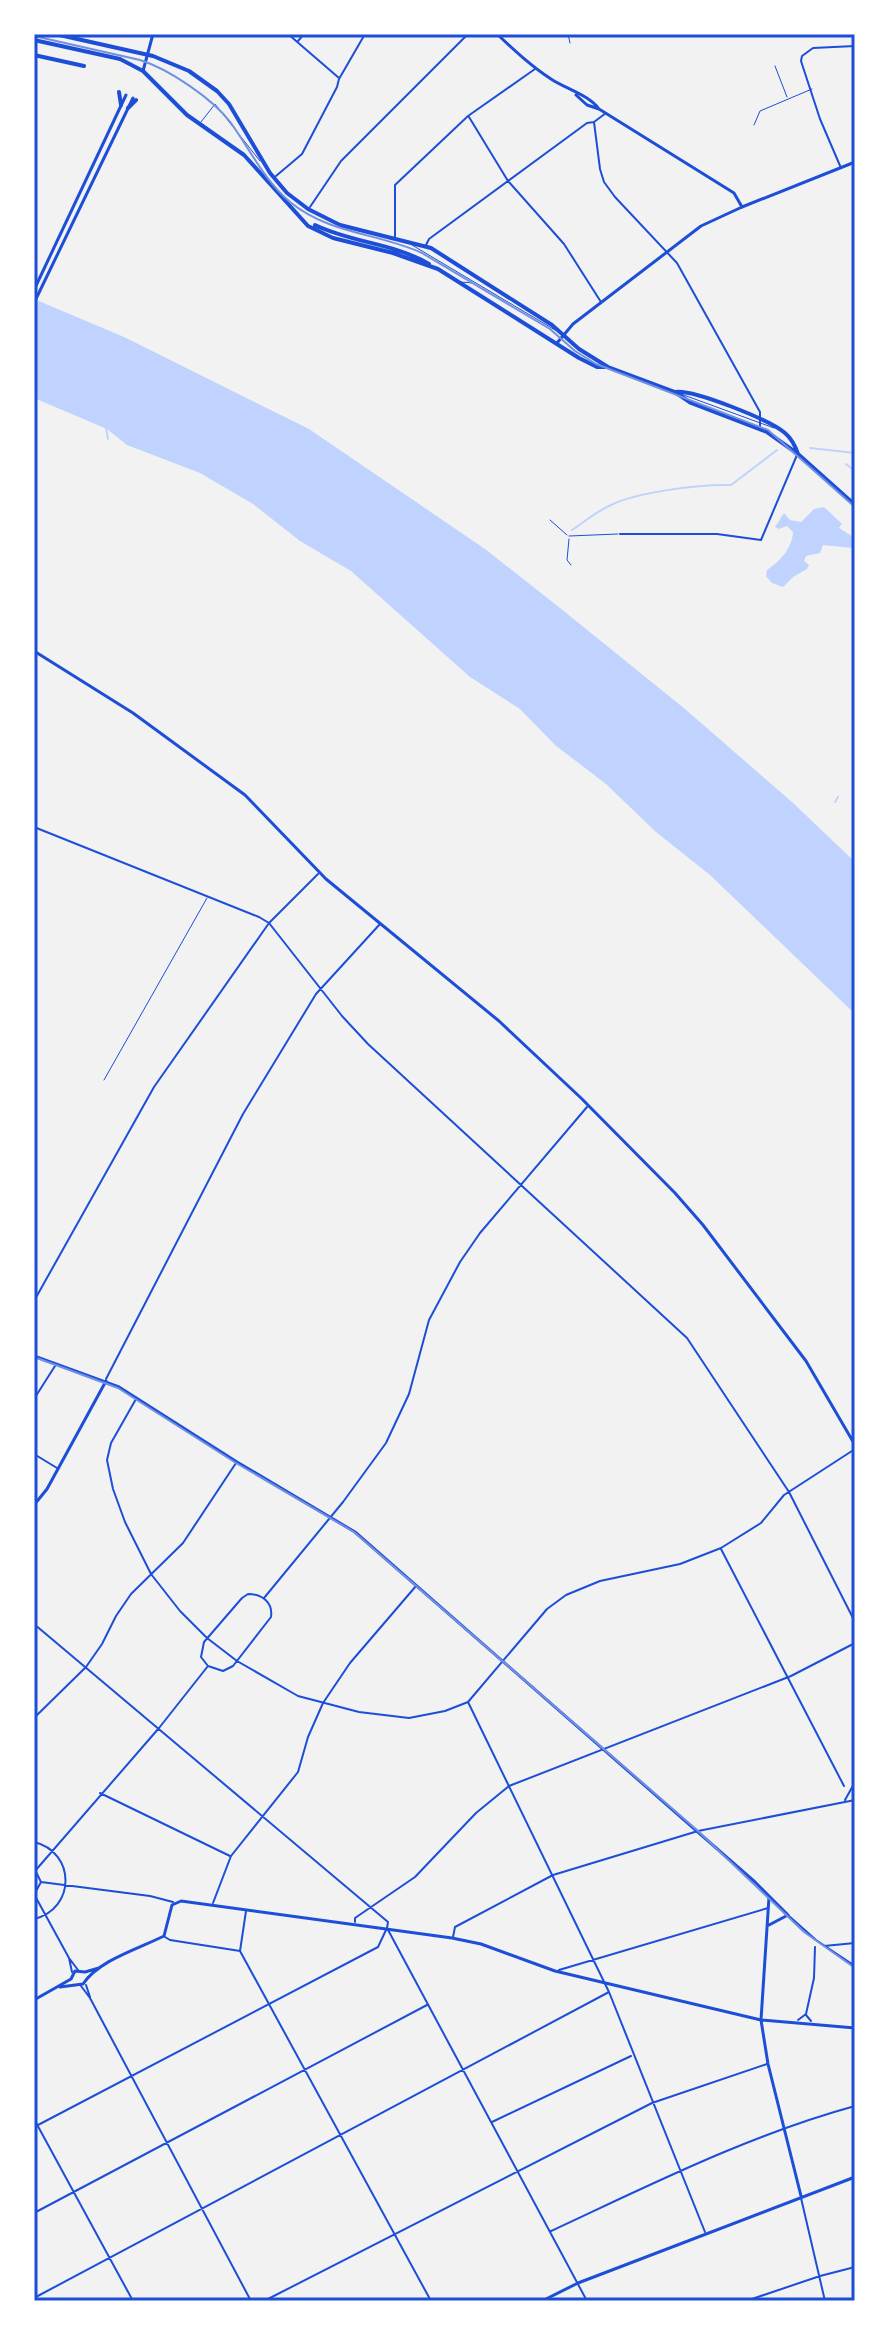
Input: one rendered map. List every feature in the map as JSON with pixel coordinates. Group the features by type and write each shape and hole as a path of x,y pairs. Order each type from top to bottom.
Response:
{"main road":[{"path":"55,34 145,54 189,71 217,91 240,119 266,168 308,209 340,225 425,246 481,279 608,367 675,392 691,403 781,429 791,438 798,454"},
{"path":"34,40 120,59 143,71 203,128 244,155 299,218 314,230 438,269"},
{"path":"34,55 84,66"},
{"path":"119,92 121,105"},
{"path":"128,108 135,99"},
{"path":"315,225 344,236 392,247 438,269 587,362 597,367 608,367"},
{"path":"675,392 690,392 760,424 855,505"}],"street":[{"path":"143,71 145,54 153,34"},
{"path":"288,34 339,79"},
{"path":"297,42 304,34"},
{"path":"274,178 302,154 365,34"},
{"path":"308,209 341,161 468,34"},
{"path":"497,34 536,68 576,95 594,102 599,109 734,193 742,207"},
{"path":"841,168 820,119 802,56 813,48 855,46"},
{"path":"395,239 395,185 468,116 536,68"},
{"path":"34,290 126,95"},
{"path":"34,303 128,108"},
{"path":"425,246 429,239 587,123 606,113"},
{"path":"468,116 508,181 564,244 601,302"},
{"path":"594,122 604,182 677,263 760,412 760,424"},
{"path":"557,343 601,302 701,226 855,162"},
{"path":"620,534 717,534 761,540 798,454"},
{"path":"34,651 126,709 227,781 263,813 320,873 499,1021 588,1106 675,1193 741,1274 806,1361 855,1447 789,1492 761,1523 721,1548 680,1564 600,1581 566,1595 547,1609 468,1702 445,1711 409,1718 383,1716 298,1696 237,1661 207,1638 180,1611 151,1574 125,1522 107,1460 111,1443 136,1398"},
{"path":"34,827 269,923 368,1044 687,1338 789,1492 855,1622"},
{"path":"34,1301 154,1087 269,923 320,873"},
{"path":"34,1505 47,1489 106,1381 243,1114 321,989 380,923"},
{"path":"264,1598 376,1458 409,1394 429,1320 453,1274 480,1233 588,1106"},
{"path":"34,1356 106,1381 355,1532 699,1831 788,1915 824,1946 855,1966"},
{"path":"34,1399 56,1364"},
{"path":"34,1454 58,1468"},
{"path":"34,1718 86,1667 131,1594 183,1543 237,1462"},
{"path":"721,1548 844,1786"},
{"path":"213,1905 231,1856 298,1772 308,1737 323,1703 350,1663 417,1585"},
{"path":"255,1594 264,1598 271,1607 271,1617 237,1661 223,1671 208,1666 201,1657 207,1638 242,1598 255,1594"},
{"path":"34,1624 388,1922 378,1947 38,2125"},
{"path":"355,1924 355,1918 415,1877 476,1813 509,1786 786,1678 855,1643"},
{"path":"86,1974 78,1970 69,1958 34,1894 41,1882 34,1871 159,1728 208,1666"},
{"path":"468,1702 609,1992 706,2233"},
{"path":"844,1801 855,1782"},
{"path":"100,1793 231,1856"},
{"path":"452,1938 455,1927 553,1875 699,1831 855,1800"},
{"path":"34,1842 53,1850 63,1863 66,1885 61,1900 46,1916 34,1919"},
{"path":"41,1882 169,1899 174,1903"},
{"path":"769,1897 761,2020 768,2064 825,2301"},
{"path":"174,1903 181,1901 246,1909 452,1938 481,1944 555,1971 761,2020 855,2028"},
{"path":"174,1903 164,1936 86,1974 83,1984 251,2301"},
{"path":"555,1971 769,1908"},
{"path":"246,1909 240,1951 431,2301"},
{"path":"769,1925 788,1915"},
{"path":"387,1928 587,2301"},
{"path":"164,1936 170,1940 240,1951"},
{"path":"824,1946 855,1943"},
{"path":"798,2020 806,2014 815,1947"},
{"path":"69,1958 73,1981"},
{"path":"73,1973 78,1970"},
{"path":"34,2000 73,1981 83,1984"},
{"path":"34,2298 609,1992"},
{"path":"810,1995 815,1996"},
{"path":"34,2213 428,2005"},
{"path":"806,2014 811,2021"},
{"path":"491,2122 633,2055"},
{"path":"264,2301 652,2103 768,2064"},
{"path":"550,2231 785,2128 855,2106"},
{"path":"34,2119 133,2301"},
{"path":"542,2301 578,2283 855,2177"},
{"path":"746,2301 855,2267"}],"lane":[{"path":"568,34 570,43"},
{"path":"775,66 788,99"},
{"path":"754,125 760,111 812,89"},
{"path":"203,128 201,120 215,104 266,168"},
{"path":"402,241 563,335"},
{"path":"456,281 474,283"},
{"path":"675,392 760,424"},
{"path":"550,520 569,536 620,534"},
{"path":"569,536 567,560 571,565"},
{"path":"104,1080 208,896"}],"water":[{"path":"34,299 124,337 309,429 485,549 685,709 792,802 855,862 855,1014 710,875 656,832 606,784 555,745 520,709 470,677 351,571 300,541 253,504 200,473 127,445 107,429 34,398"},
{"path":"824,507 842,524 839,528 855,538 853,548 823,545 820,553 806,556 807,569 783,587 772,583 766,576 767,570 784,554 792,538 793,532 787,526 775,527 784,513 790,520 801,522 814,509"}],"waterway":[{"path":"106,428 108,439"},
{"path":"810,448 855,453"},
{"path":"572,530 620,501 651,493 731,485 777,450"},
{"path":"846,464 855,471"},
{"path":"835,802 838,797"}],"tram line":[{"path":"34,36 140,60 177,78 223,114 273,185 305,213 337,227 422,253 550,329 596,364 768,430 855,507"},
{"path":"34,1357 118,1388 236,1463 354,1532 698,1831 804,1932 855,1968"}]}
